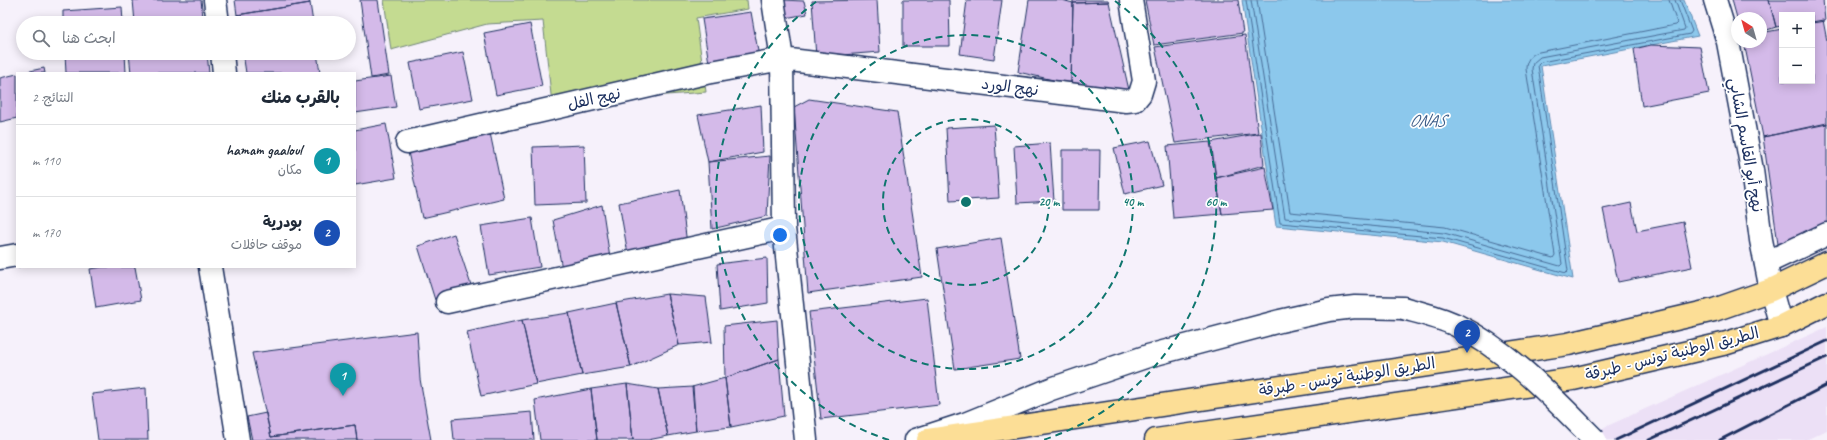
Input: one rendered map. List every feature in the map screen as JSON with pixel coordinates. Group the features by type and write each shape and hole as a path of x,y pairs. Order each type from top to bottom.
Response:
{"main road":[{"name":"الطريق الوطنية تونس - طبرقة","path":"928,440 1568,344 1714,310 1771,290 1827,263"},
{"name":"الطريق الوطنية تونس - طبرقة","path":"1156,440 1573,379 1727,343 1781,326 1827,303"}],"street":[{"path":"215,0 217,16"},
{"path":"773,0 782,59 784,228 806,440"},
{"name":"نهج الورد","path":"782,59 1126,101 1135,100 1140,94 1144,80 1131,0"},
{"name":"نهج أبو القاسم الشابي","path":"1715,0 1729,49 1752,170 1761,240 1771,290 1781,326"},
{"name":"نهج الفل","path":"407,142 706,73 782,59"},
{"path":"223,60 224,72"},
{"path":"447,302 784,228"},
{"path":"1766,263 1827,234"},
{"path":"0,258 16,255"},
{"path":"210,268 238,440"},
{"path":"916,440 965,424 1052,389 1148,356 1280,320 1329,310 1355,307 1403,308 1434,316 1456,325 1494,348 1516,365 1549,394 1595,440"}],"shaded area":[{"path":"1827,327 1827,430 1806,440 1576,440"}],"green space":[{"path":"384,0 747,0 748,9 696,18 706,92 552,104 543,21 487,24 391,50"}],"water":[{"name":"ONAS","path":"1242,0 1684,0 1698,36 1541,66 1573,279 1443,242 1276,226"}],"building":[{"path":"133,0 201,0 203,16 134,16"},
{"path":"235,0 309,0 310,3 237,15"},
{"path":"360,0 378,0 389,75 371,78"},
{"path":"782,0 804,1 807,14 785,18"},
{"path":"877,0 880,52 816,57 812,1"},
{"path":"903,0 949,0 950,46 903,46"},
{"path":"967,0 1002,0 994,59 960,54"},
{"path":"1029,0 1062,0 1073,3 1071,84 1018,72"},
{"path":"1073,0 1108,0 1109,2 1073,3"},
{"path":"1145,0 1238,0 1243,33 1154,45"},
{"path":"1732,0 1769,0 1776,27 1767,30 1767,12 1735,12"},
{"path":"1769,0 1823,0 1825,21 1815,23 1815,12 1779,12 1779,26 1776,27"},
{"path":"1109,2 1131,99 1071,84 1073,3"},
{"path":"310,3 312,16 237,16"},
{"path":"122,7 123,16 63,16 63,11"},
{"path":"751,12 759,57 709,63 702,19"},
{"path":"1823,20 1827,41 1827,124 1763,137 1745,48 1767,48 1767,32 1779,30 1779,84 1815,84 1815,21"},
{"path":"530,24 542,86 496,95 484,33"},
{"path":"1245,35 1258,133 1175,143 1155,47"},
{"path":"1651,45 1700,47 1709,93 1642,106 1634,49"},
{"path":"463,52 473,99 419,109 410,63"},
{"path":"65,60 125,60 126,72 66,72"},
{"path":"130,60 208,60 209,72 131,72"},
{"path":"244,60 318,60 320,72 246,72"},
{"path":"44,68 45,72 26,72"},
{"path":"16,74 16,118 0,122 0,78"},
{"path":"391,76 396,107 356,113 356,81"},
{"path":"809,99 897,112 922,277 808,293 794,107"},
{"path":"761,105 763,152 708,162 698,115"},
{"path":"1827,123 1827,230 1778,244 1763,137"},
{"path":"386,124 396,178 356,185 356,130"},
{"path":"994,125 999,198 950,201 946,128"},
{"path":"490,133 504,199 422,218 408,152"},
{"path":"1261,133 1264,165 1216,178 1211,142"},
{"path":"1150,141 1162,185 1125,194 1114,148"},
{"path":"1210,142 1222,214 1173,218 1167,146"},
{"path":"1050,143 1054,201 1017,203 1014,146"},
{"path":"584,145 586,203 535,205 533,147"},
{"path":"1062,150 1100,150 1099,210 1062,210"},
{"path":"770,156 767,216 712,229 708,162"},
{"path":"1265,167 1273,210 1222,214 1216,178"},
{"path":"680,190 687,244 628,254 619,203"},
{"path":"1631,203 1637,231 1683,222 1692,267 1618,282 1603,209"},
{"path":"602,205 611,265 562,269 553,220"},
{"path":"532,218 540,267 489,275 481,226"},
{"path":"454,234 472,288 435,300 418,246"},
{"path":"1001,238 1020,359 955,369 937,249"},
{"path":"767,258 768,303 720,311 717,264"},
{"path":"135,268 141,300 96,308 90,269"},
{"path":"667,294 706,297 712,342 679,345"},
{"path":"667,294 679,345 631,367 616,303"},
{"path":"927,298 939,405 821,419 809,312"},
{"path":"616,303 631,367 582,375 569,313"},
{"path":"569,313 582,375 536,384 522,320"},
{"path":"522,320 536,384 481,396 467,332"},
{"path":"777,320 779,359 725,378 724,326"},
{"path":"417,332 420,379 431,440 357,440 355,425 271,437 252,353"},
{"path":"779,359 784,416 731,427 725,378"},
{"path":"725,378 731,427 696,431 692,387"},
{"path":"627,384 658,389 668,436 648,440 633,440"},
{"path":"627,384 633,440 597,440 591,389"},
{"path":"693,387 696,431 668,436 658,389"},
{"path":"146,388 148,440 98,440 92,394"},
{"path":"591,389 597,440 540,440 535,400"},
{"path":"532,412 534,440 454,440 452,419"},
{"path":"266,413 271,437 355,425 357,440 252,440 247,417"}],"railway":[{"path":"1616,440 1827,341"},
{"path":"1649,440 1827,357"},
{"path":"1720,440 1827,385"}],"place":[{"name":"بودرية","path":"1467,353"},
{"name":"hamam gaaloul","path":"343,396"}]}
